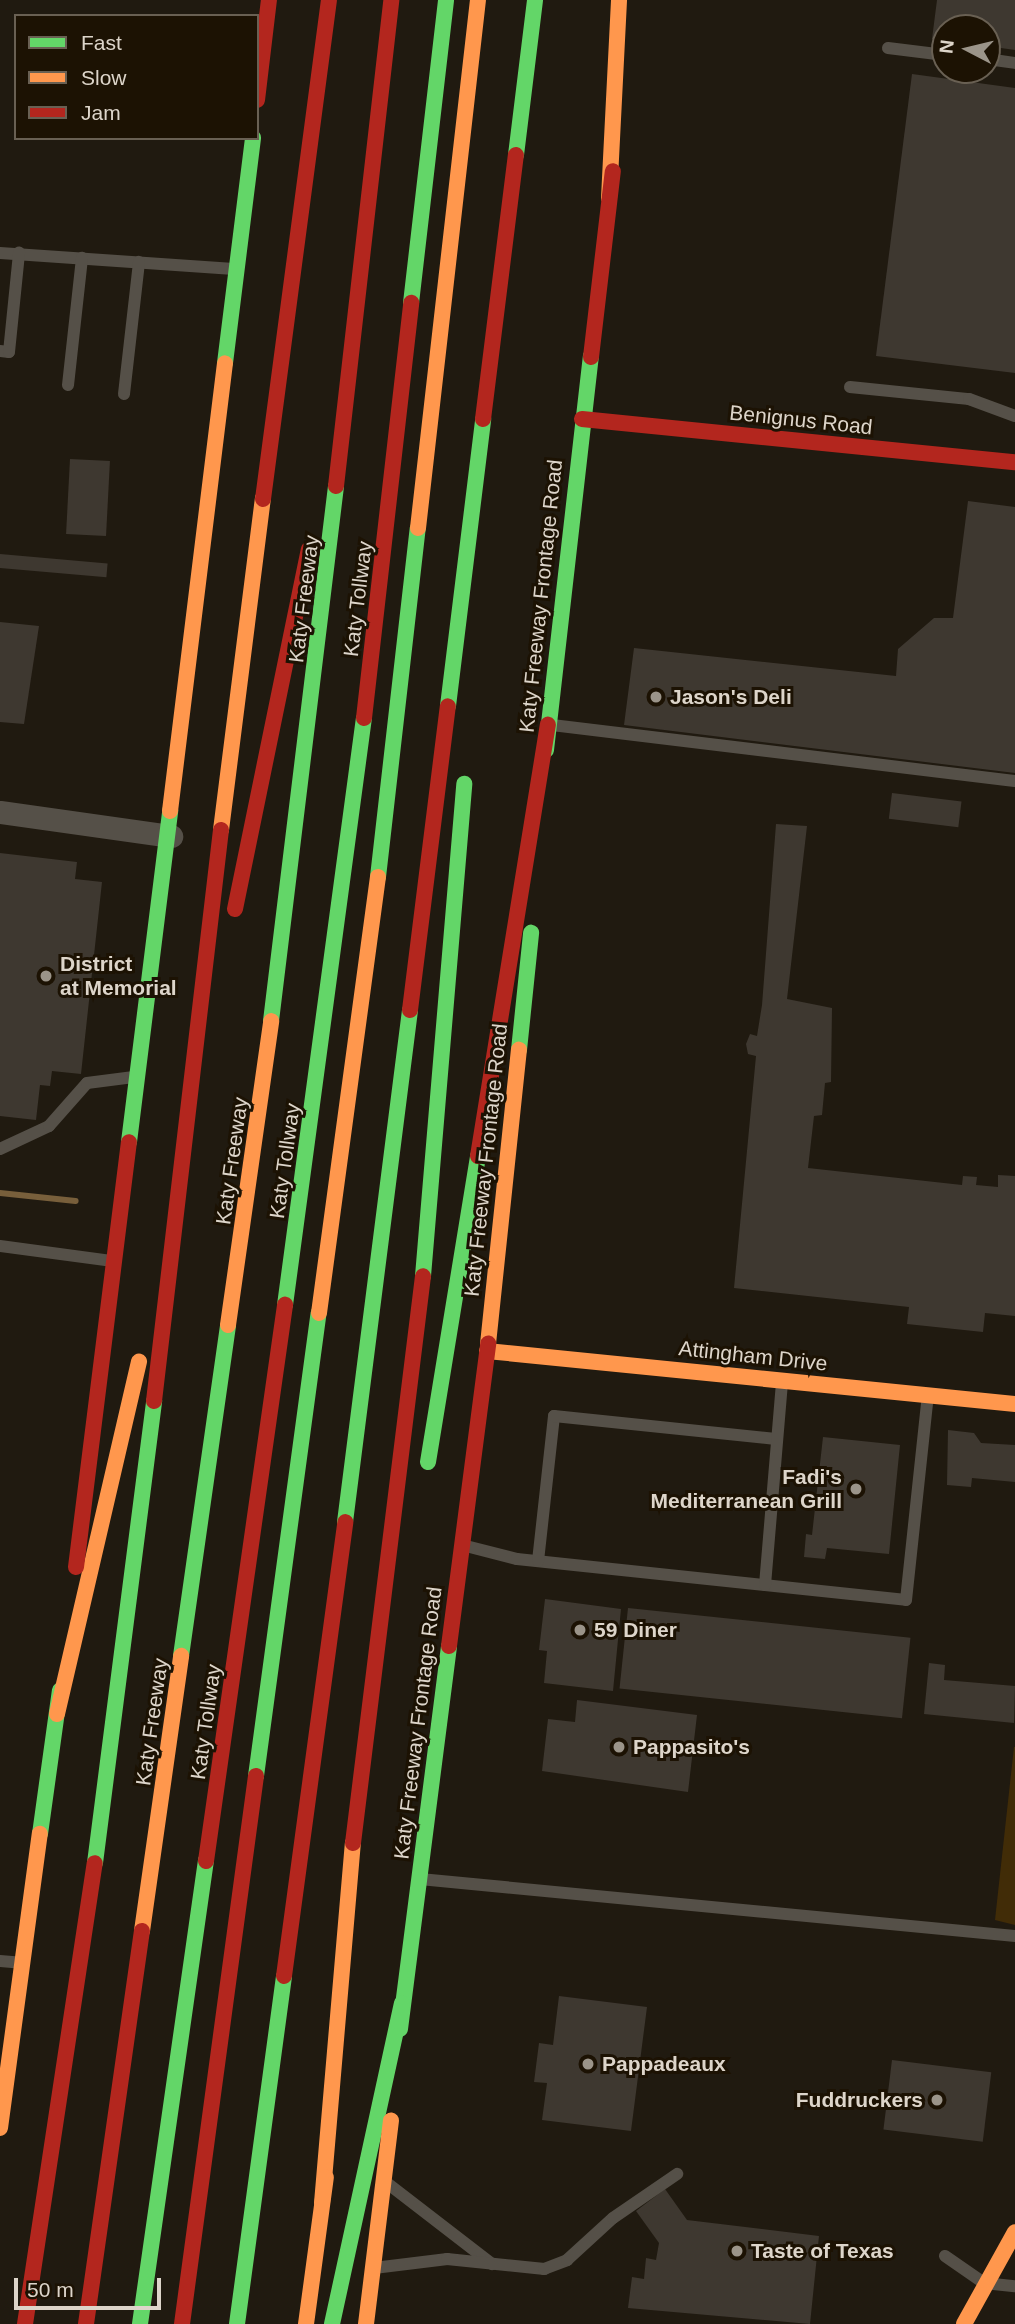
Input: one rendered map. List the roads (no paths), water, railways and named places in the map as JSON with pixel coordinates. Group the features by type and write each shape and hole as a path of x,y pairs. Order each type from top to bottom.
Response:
{"main road":[{"path":"259,83 269,0"},
{"path":"238,687 328,0"},
{"name":"Katy Freeway","path":"86,2324 265,1075 357,325 391,0"},
{"name":"Katy Tollway","path":"140,2324 346,878 446,0"},
{"path":"182,2324 379,871 478,0"},
{"path":"237,2324 477,497 535,0"},
{"path":"610,198 619,0"},
{"name":"Katy Freeway Frontage Road","path":"366,2324 402,2004 487,1351 548,725 582,419 638,0"},
{"path":"0,2128 141,1076 253,140"},
{"path":"25,2324 121,1681 238,687 288,165"},
{"path":"232,923 357,325"},
{"name":"Benignus Road","path":"582,419 1015,462"},
{"path":"467,705 477,497"},
{"path":"425,1483 548,725"},
{"path":"306,2324 356,1915 417,1349 465,761"},
{"path":"57,1714 227,950"},
{"name":"Attingham Drive","path":"487,1351 1015,1404"},
{"path":"356,1915 368,1891"},
{"path":"331,2324 402,2004"},
{"path":"964,2324 984,2283 1015,2232"}],"street":[{"path":"0,812 171,836"}],"lane":[{"path":"888,48 931,53"},
{"path":"0,253 237,270"},
{"path":"0,351 9,352 19,253"},
{"path":"68,386 82,258"},
{"path":"124,394 138,262"},
{"path":"850,387 969,399 1015,416"},
{"path":"548,725 1015,781"},
{"path":"0,1149 49,1126 87,1083 141,1076"},
{"path":"0,1247 116,1261"},
{"path":"765,1586 782,1380"},
{"path":"462,1545 538,1561 906,1600 928,1395"},
{"path":"538,1561 554,1416 776,1439"},
{"path":"419,1879 1015,1936"},
{"path":"0,1961 21,1964"},
{"path":"374,2268 447,2259 544,2269 567,2260 613,2218 677,2174"},
{"path":"384,2182 492,2264"},
{"path":"945,2256 984,2283 1015,2286"}],"waterway":[{"path":"0,1193 76,1201"}],"place":[{"name":"Jason's Deli","path":"656,697"},
{"name":"District at Memorial","path":"46,976"},
{"name":"Fadi's Mediterranean Grill","path":"856,1489"},
{"name":"59 Diner","path":"580,1630"},
{"name":"Pappasito's","path":"619,1747"},
{"name":"Pappadeaux","path":"588,2064"},
{"name":"Fuddruckers","path":"937,2100"},
{"name":"Taste of Texas","path":"737,2251"}]}
